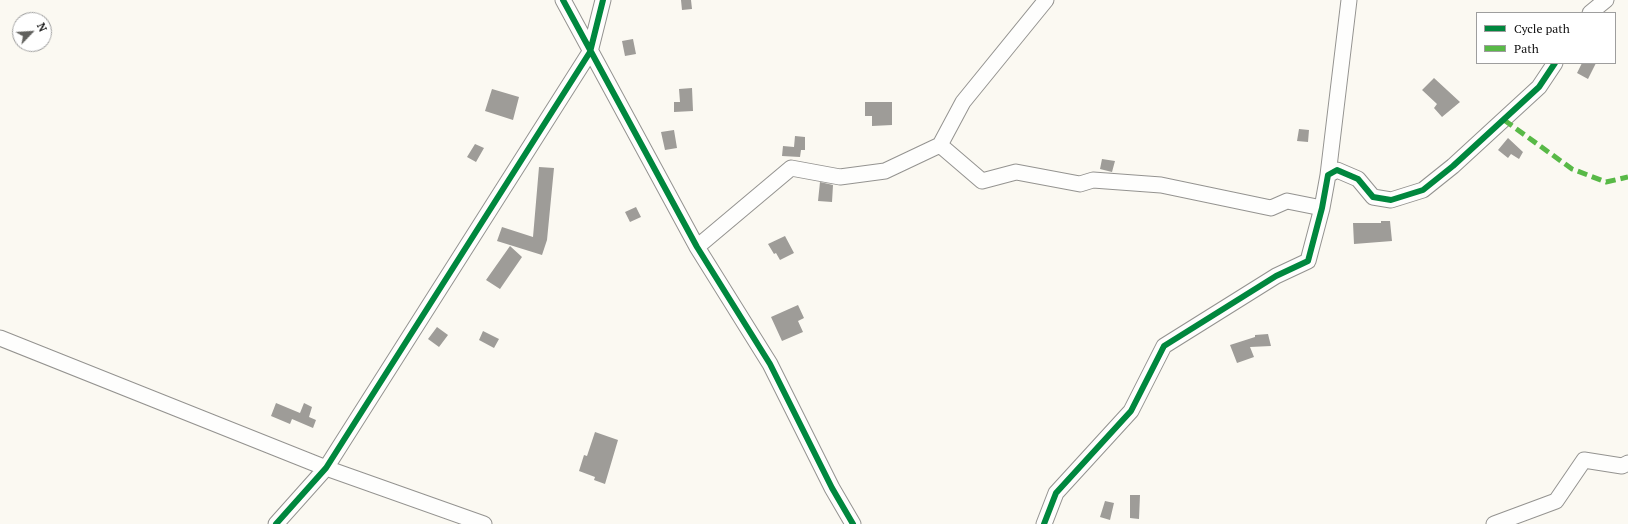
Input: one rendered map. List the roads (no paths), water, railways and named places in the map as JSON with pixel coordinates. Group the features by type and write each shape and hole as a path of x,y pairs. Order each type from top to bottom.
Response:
{"street":[{"path":"563,0 697,247 770,364 832,488 853,524"},
{"path":"276,524 326,468 590,52 603,0"},
{"path":"697,247 791,168 840,177 885,172 940,145 963,102 1046,0"},
{"path":"1044,524 1056,492 1130,411 1164,346 1276,276 1308,262 1322,208 1328,175 1349,0"},
{"path":"1591,12 1606,0"},
{"path":"1328,175 1337,170 1358,179 1373,196 1391,200 1423,190 1453,166 1539,87 1554,64"},
{"path":"940,145 982,181 1016,172 1080,184 1093,180 1161,185 1270,208 1287,201 1322,208"},
{"path":"0,338 326,468 484,524"},
{"path":"1494,524 1556,501 1584,460 1622,466 1628,463"}]}
